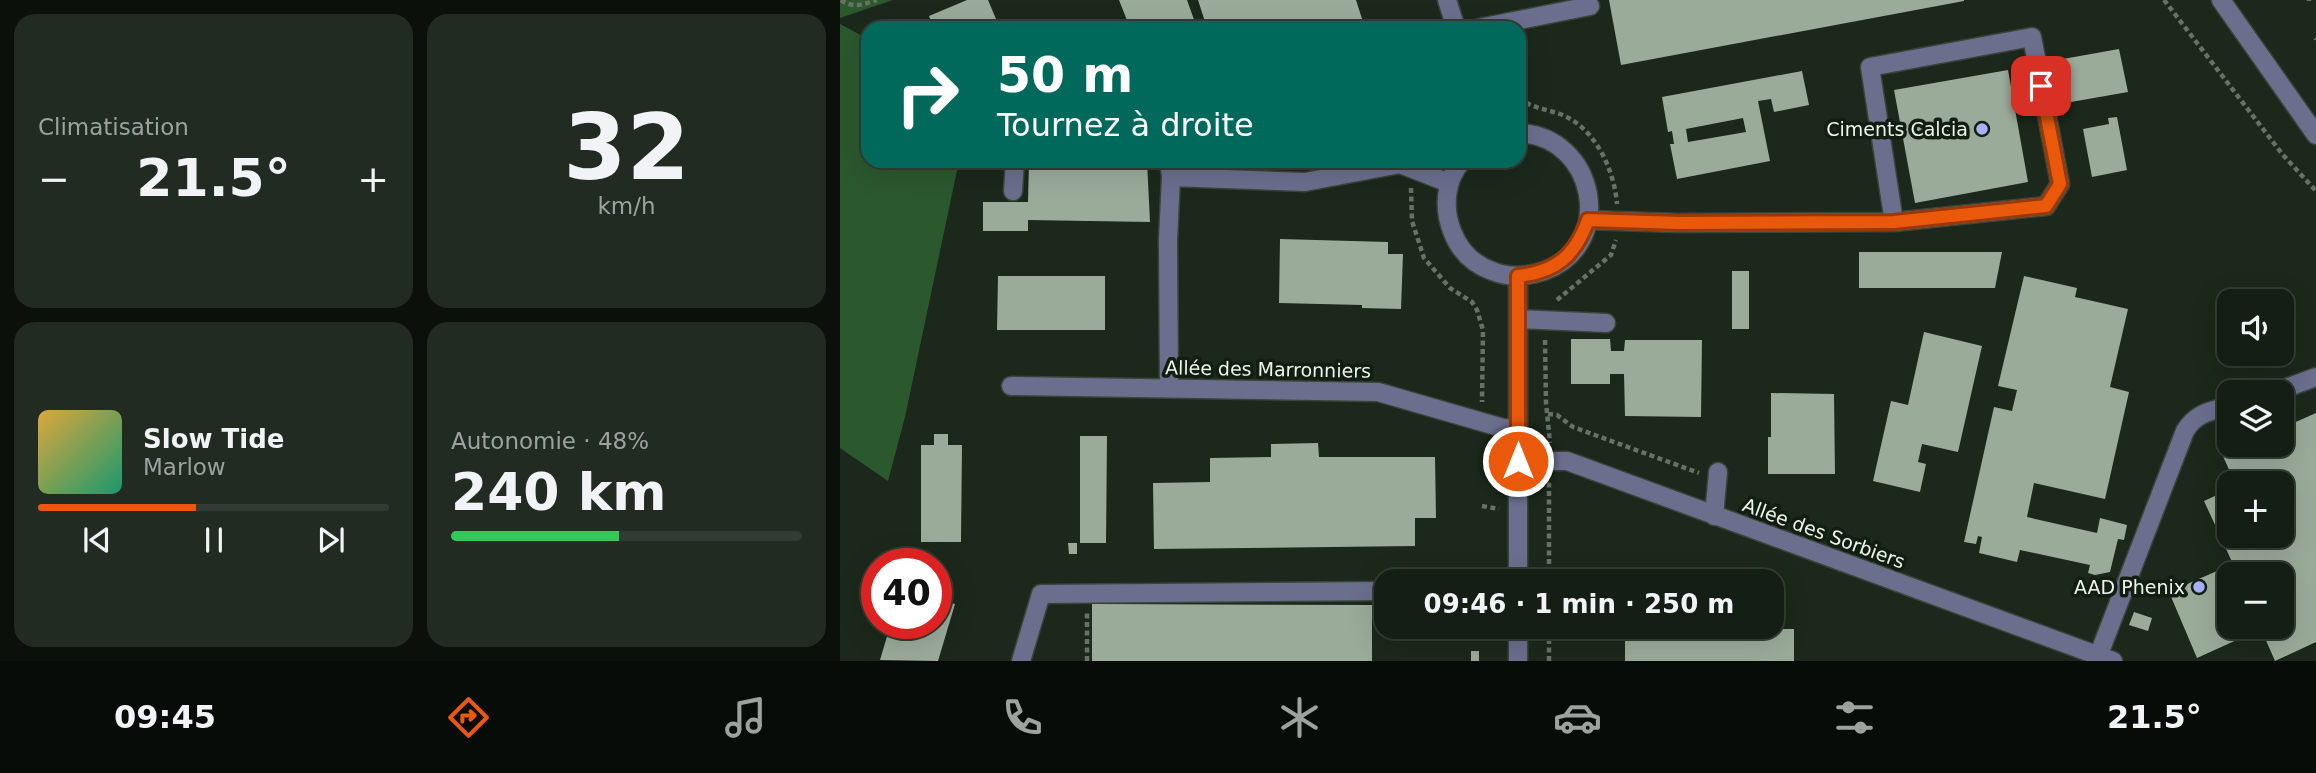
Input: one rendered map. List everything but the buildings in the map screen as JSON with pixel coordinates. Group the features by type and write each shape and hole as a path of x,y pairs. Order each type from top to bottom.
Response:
{"street":[{"path":"1447,0 1454,21"},
{"path":"2221,0 2316,135"},
{"path":"1514,21 1590,6"},
{"path":"1588,220 1679,223 1894,222 2046,206 2060,184 2032,37 1870,67 1894,222"},
{"path":"1458,168 1449,183 1446,208 1454,237 1462,249 1483,267 1500,274 1518,276 1542,272 1563,260 1574,248 1588,220 1589,194 1585,179 1571,156 1548,140 1526,135"},
{"path":"1013,191 1015,168"},
{"path":"1169,388 1170,169 1305,182 1379,168"},
{"path":"1410,168 1449,183"},
{"path":"1518,276 1518,569"},
{"path":"1518,319 1606,323"},
{"path":"2294,385 2316,377"},
{"name":"Allée des Marronniers","path":"1011,386 1378,392 1503,428 1518,429"},
{"path":"2106,658 2186,431 2191,422 2201,414 2217,410"},
{"name":"Allée des Sorbiers","path":"1518,461 1567,461 2106,658"},
{"path":"1714,516 1717,476"},
{"path":"1021,661 1041,594 1374,591"},
{"path":"1518,639 1518,661"}],"path":[{"path":"841,0 852,5 877,0"},
{"path":"2164,0 2283,155 2316,191"},
{"path":"1417,171 1411,186 1410,200 1416,240 1424,258 1450,288 1472,302 1483,330 1482,422"},
{"path":"1548,414 1557,415 1573,427 1717,476"},
{"path":"1549,525 1549,569"},
{"path":"1087,593 1087,661"},
{"path":"1549,639 1549,661"}],"green space":[{"path":"840,0 893,0 840,18"},
{"path":"840,24 861,35 861,168 958,168 905,417 888,481 840,448"}],"place":[{"name":"Ciments Calcia","path":"1982,129"},
{"name":"AAD Phenix","path":"2199,587"}],"route":[{"path":"1518,461 1518,276 1534,275 1563,260 1582,236 1588,220 1679,223 1894,222 2046,206 2060,184 2041,86"}]}
